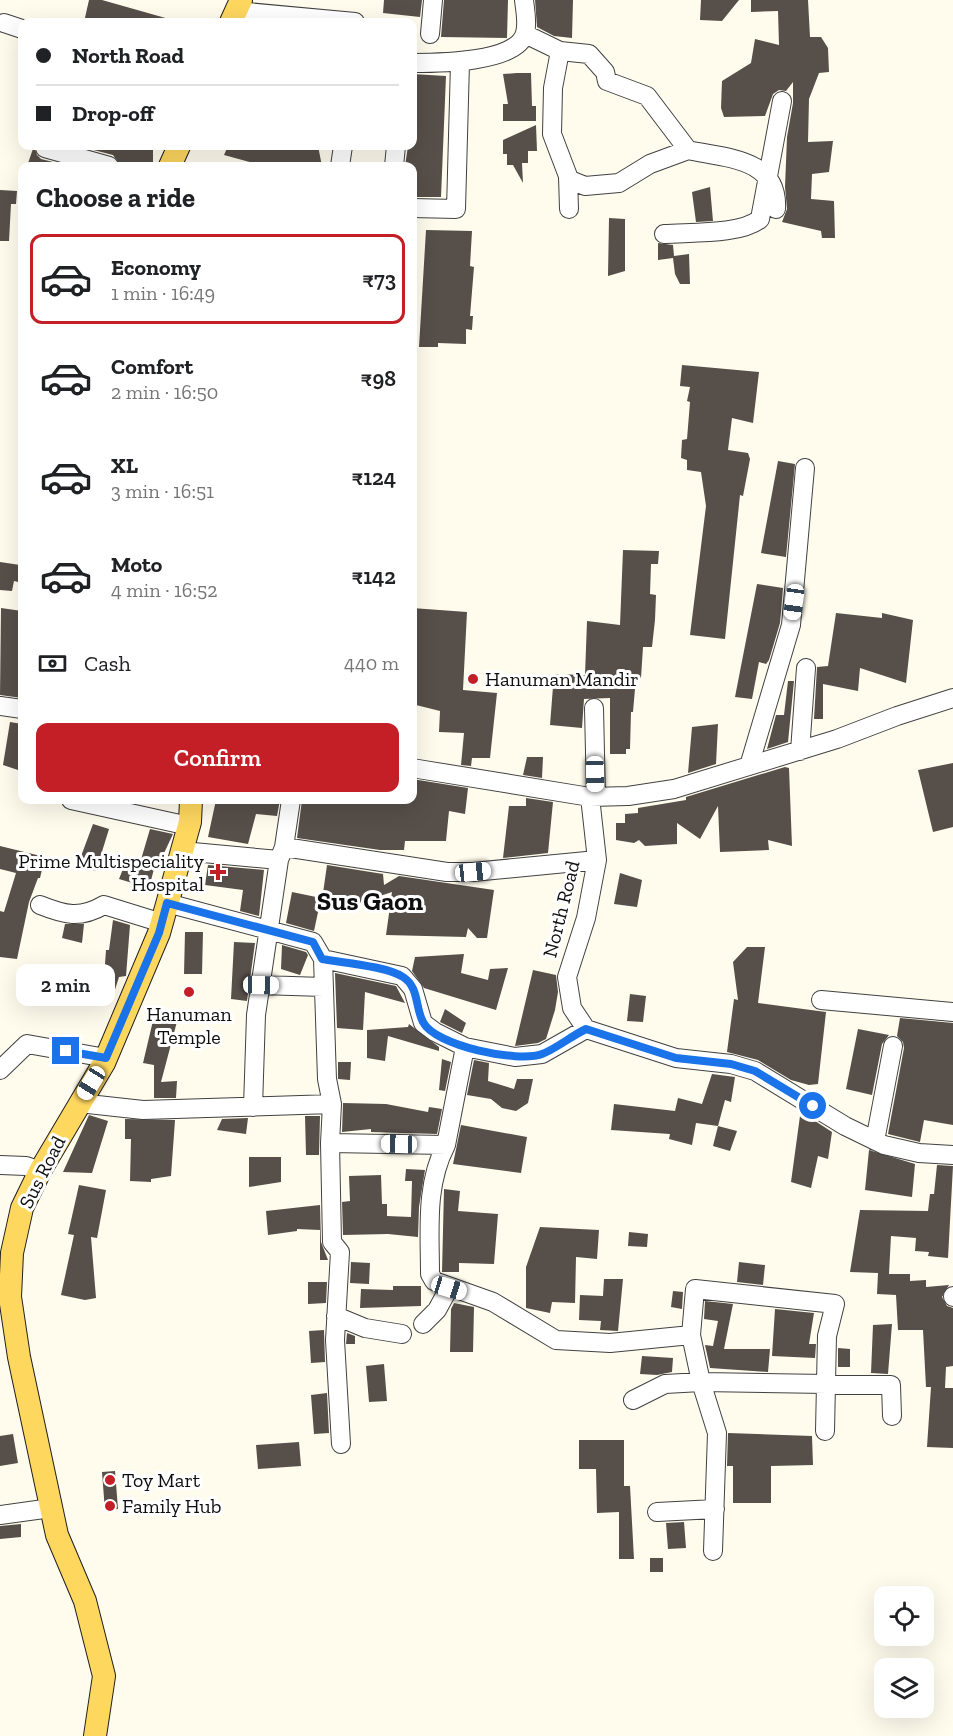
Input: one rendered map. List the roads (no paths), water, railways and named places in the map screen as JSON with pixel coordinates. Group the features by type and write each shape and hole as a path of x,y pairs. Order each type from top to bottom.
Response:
{"main road":[{"name":"Sus Road","path":"95,1736 104,1676 85,1601 57,1534 5,1298 22,1208 40,1171 106,1058 164,913 189,826 191,804"}],"street":[{"path":"430,34 433,0"},
{"path":"417,63 460,63 516,47 525,34 524,0"},
{"path":"236,11 312,18"},
{"path":"4,23 18,28"},
{"path":"525,34 560,51 589,54 605,72 607,81 646,96 688,150"},
{"path":"560,51 553,88 552,134 568,179 569,209"},
{"path":"417,207 456,209 460,63"},
{"path":"664,234 752,226 760,219 782,101"},
{"path":"52,150 95,162"},
{"path":"568,179 585,186 619,183 636,175 650,164 688,150 753,165 769,178 777,192 776,209"},
{"path":"749,766 791,625 805,468"},
{"path":"800,751 806,668"},
{"path":"417,769 593,797 628,796 674,789 800,751 953,698"},
{"path":"0,706 18,708"},
{"name":"North Road","path":"586,1029 572,1008 567,977 586,918 597,860 593,797 594,708"},
{"path":"89,804 189,826"},
{"path":"253,1107 256,1015 290,804"},
{"path":"182,851 282,854 447,872 473,872 597,860"},
{"path":"40,904 75,916 84,915 104,905 164,913 270,931 313,942 322,959 327,1079 332,1104 330,1143 332,1242 340,1252 334,1340 341,1444"},
{"path":"322,959 402,976 413,989 423,1023 435,1032 465,1047 515,1057 542,1054 586,1029 676,1058 731,1064 755,1071 845,1126 875,1141 919,1153 953,1155"},
{"path":"261,985 323,987"},
{"path":"821,1000 953,1012"},
{"path":"561,1042 572,1008"},
{"path":"0,1070 27,1044 106,1058"},
{"path":"875,1141 893,1046"},
{"path":"465,1047 446,1145 436,1162 431,1185 430,1274 434,1281 494,1302 556,1340 610,1343 691,1335"},
{"path":"79,1103 143,1110 332,1104"},
{"path":"330,1143 446,1145"},
{"path":"0,1165 26,1166 40,1171"},
{"path":"423,1324 437,1310 449,1288"},
{"path":"713,1551 717,1433 701,1382 691,1335 695,1289 836,1304 827,1336 825,1431"},
{"path":"336,1316 365,1328 402,1334"},
{"path":"633,1400 665,1384 701,1382 891,1385 892,1416"},
{"path":"0,1515 51,1509"},
{"path":"657,1512 715,1509"}],"place":[{"name":"Hanuman Mandir","path":"473,679"},
{"name":"Prime Multispeciality Hospital","path":"218,872"},
{"name":"Hanuman Temple","path":"189,992"},
{"name":"Toy Mart","path":"110,1480"},
{"name":"Family Hub","path":"110,1506"}],"district":[{"name":"Sus Gaon","path":"370,901"}]}
